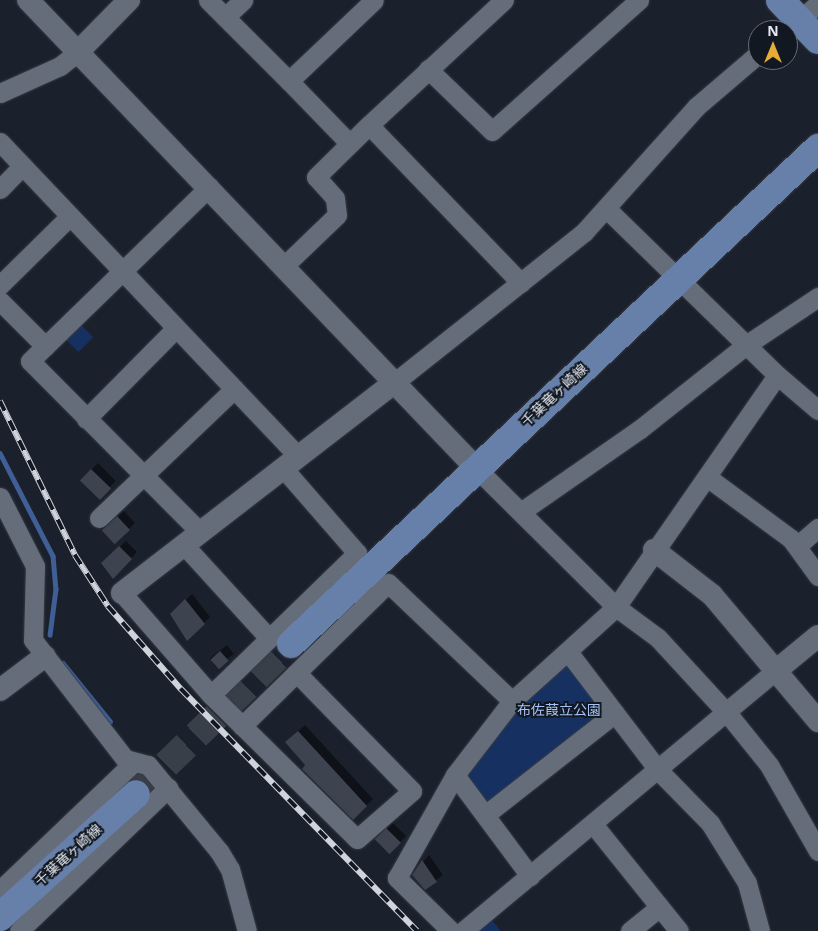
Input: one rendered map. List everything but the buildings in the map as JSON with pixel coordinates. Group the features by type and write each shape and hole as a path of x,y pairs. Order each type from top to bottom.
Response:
{"main road":[{"path":"780,0 806,24"},
{"name":"千葉竜ヶ崎線","path":"280,641 476,468 818,148"},
{"name":"千葉竜ヶ崎線","path":"0,917 136,794"}],"street":[{"path":"28,0 285,265 476,468 522,511 616,607 658,638 728,714 769,765 818,851"},
{"path":"0,92 60,66 78,52 129,0"},
{"path":"208,0 349,143"},
{"path":"225,17 243,0"},
{"path":"289,81 374,0"},
{"path":"285,265 337,215 336,198 316,177 349,143 504,0"},
{"path":"428,69 492,131 639,0"},
{"path":"298,674 412,791 357,839 211,695 122,593 395,382 584,232 696,107 748,63"},
{"path":"369,125 521,283"},
{"path":"0,142 234,389 291,462 357,553 280,641 211,695"},
{"path":"0,189 22,166"},
{"path":"209,187 30,361 142,477 280,641"},
{"path":"606,208 777,375 818,410"},
{"path":"0,285 70,216"},
{"path":"0,301 45,346"},
{"path":"522,511 640,429 746,345 816,301"},
{"path":"86,419 176,328"},
{"path":"451,931 397,878 455,775 512,701 569,653 616,607 777,375"},
{"path":"99,518 234,389"},
{"path":"707,477 797,546 818,576"},
{"path":"0,496 35,566 33,640 125,759 133,763 148,765 230,869 247,931"},
{"path":"797,546 818,528"},
{"path":"654,550 712,595 778,669 818,721"},
{"path":"242,726 298,674 388,583 512,701"},
{"path":"463,931 728,714 818,636"},
{"path":"569,653 659,771 710,823 747,883 760,931"},
{"path":"0,690 45,656"},
{"path":"485,815 615,713"},
{"path":"0,890 133,763"},
{"path":"455,775 530,876"},
{"path":"19,931 168,788"},
{"path":"593,824 679,931"},
{"path":"630,931 660,907"},
{"path":"0,924 8,931"}],"green space":[{"path":"77,321 93,337 78,352 62,336"},
{"name":"布佐葭立公園","path":"569,653 615,713 485,815 455,775"},
{"path":"490,918 501,931 469,931"}],"waterway":[{"path":"0,453 53,556 56,589 50,635"},
{"path":"63,663 110,721"}],"tunnel":[{"path":"136,794 291,644"}],"railway":[{"path":"0,401 75,555 108,606 181,689 417,931"}]}
